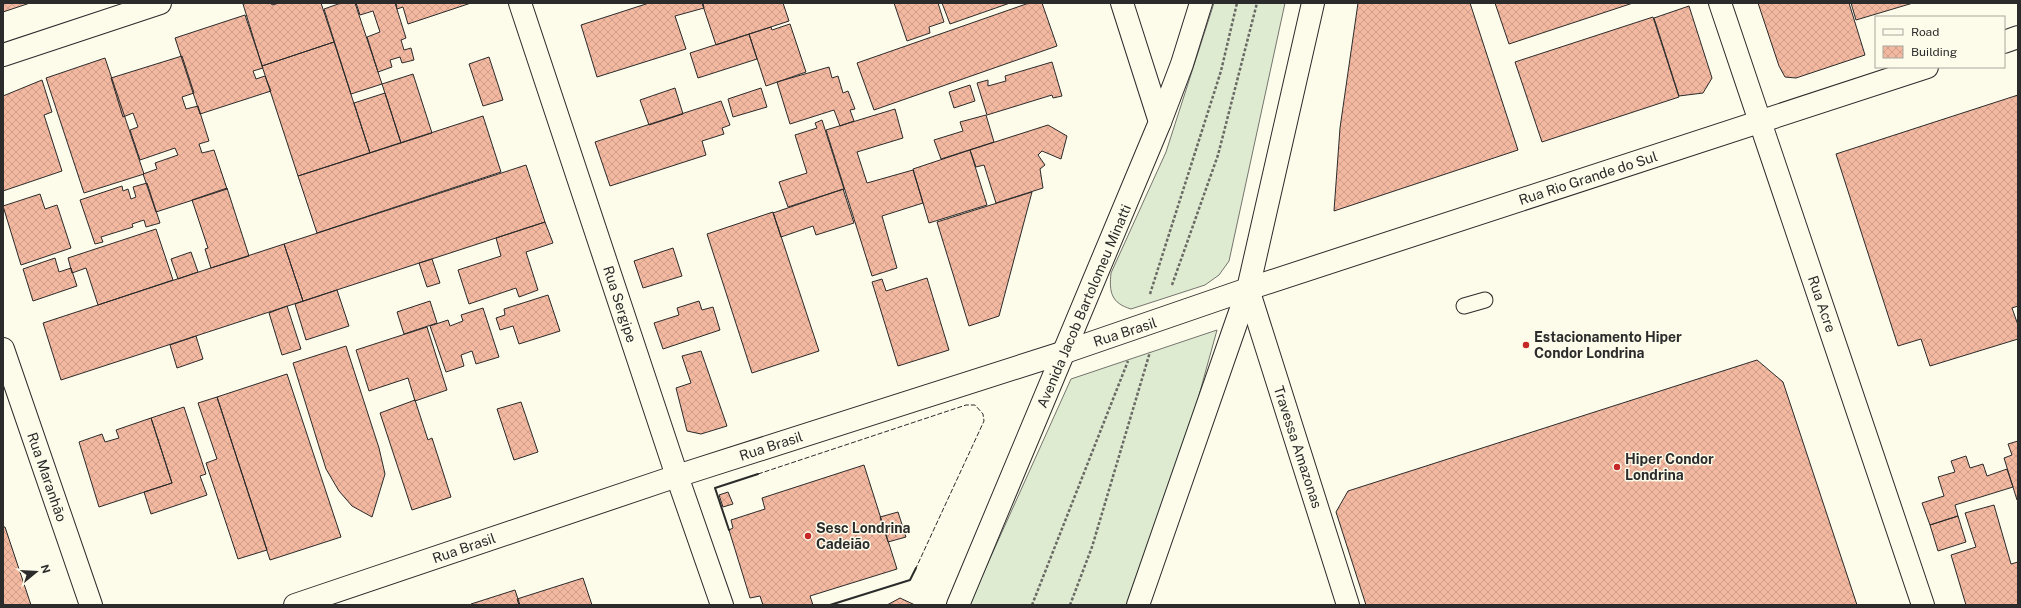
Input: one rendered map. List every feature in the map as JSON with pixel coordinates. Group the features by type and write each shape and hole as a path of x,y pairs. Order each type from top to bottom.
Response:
{"street":[{"path":"3,55 160,3"},
{"name":"Rua Sergipe","path":"520,3 677,476 722,605"},
{"path":"1122,3 1160,122"},
{"name":"Avenida Jacob Bartolomeu Minatti","path":"958,605 1160,122 1182,64 1201,3"},
{"path":"1138,605 1248,290 1313,3"},
{"name":"Rua Acre","path":"1720,3 1923,605"},
{"path":"2005,42 2018,37"},
{"name":"Rua Rio Grande do Sul","path":"1248,290 1924,68"},
{"name":"Rua Brasil","path":"295,605 677,476 1065,352 1248,290"},
{"name":"Travessa Amazonas","path":"1248,290 1348,605"},
{"name":"Rua Maranhão","path":"3,349 91,605"}],"lane":[{"path":"1464,306 1485,300"}],"green space":[{"path":"1214,3 1285,3 1229,261 1219,275 1205,285 1131,309 1124,307 1115,300 1110,286 1111,273 1166,152"},
{"path":"1217,330 1177,475 1131,605 969,605 1071,379"}],"building":[{"path":"3,3 30,3 3,12"},
{"path":"271,3 272,5 279,3 321,3 334,42 262,66 243,4"},
{"path":"341,3 355,3 382,84 351,94 324,9"},
{"path":"356,3 395,3 406,38 401,40 404,50 411,48 414,60 402,63 400,57 390,60 392,67 378,72 367,37 380,32 373,11 360,15"},
{"path":"396,3 471,3 408,24 403,7 397,9"},
{"path":"649,3 703,3 704,8 675,16 686,49 597,77 581,25"},
{"path":"702,3 783,3 789,21 716,45"},
{"path":"894,3 938,3 944,22 929,27 930,33 907,41"},
{"path":"942,3 1010,3 950,24"},
{"path":"1029,3 1042,3 1057,46 874,110 857,63"},
{"path":"1358,3 1470,3 1518,150 1334,211 1340,128"},
{"path":"1495,3 1633,3 1509,44"},
{"path":"1758,3 1849,3 1865,55 1796,78 1785,77 1779,66"},
{"path":"1851,3 1913,3 1856,20"},
{"path":"1689,6 1712,78 1703,93 1679,96 1654,18"},
{"path":"245,15 263,68 253,71 256,79 265,76 271,91 200,114 175,38"},
{"path":"1653,17 1679,97 1542,142 1515,62"},
{"path":"790,24 806,72 766,86 749,34 771,27 772,30"},
{"path":"749,34 757,59 698,78 690,53"},
{"path":"334,42 370,153 298,176 262,66"},
{"path":"182,56 194,93 182,97 186,109 198,106 209,141 199,144 202,153 214,150 227,189 156,212 143,174 157,169 155,163 178,155 175,148 140,160 130,130 138,127 133,113 123,117 111,78"},
{"path":"489,57 503,100 483,106 469,64"},
{"path":"105,58 144,174 84,193 46,78"},
{"path":"1052,62 1062,96 1053,98 1052,95 987,115 977,83 988,80 988,86 1006,81 1005,76"},
{"path":"829,67 832,78 838,76 843,93 848,91 855,109 850,110 854,121 840,126 834,110 790,124 777,82"},
{"path":"413,74 432,133 401,143 382,84"},
{"path":"42,80 52,112 44,115 62,171 3,191 3,96"},
{"path":"970,85 975,101 954,108 949,92"},
{"path":"675,88 683,114 649,125 640,100"},
{"path":"761,88 767,107 733,117 728,99"},
{"path":"385,93 401,143 370,153 354,103"},
{"path":"2018,95 2018,306 2012,308 2018,325 2018,339 1930,366 1921,339 1898,346 1836,154"},
{"path":"721,101 730,125 722,128 724,134 702,141 706,155 610,186 595,142"},
{"path":"895,109 903,138 857,152 867,183 913,170 923,203 882,216 897,268 872,276 826,130"},
{"path":"986,115 994,142 941,159 934,140 963,131 960,122"},
{"path":"483,116 501,172 317,233 298,176"},
{"path":"822,120 844,189 788,207 779,182 807,173 795,135 817,128 815,123"},
{"path":"1048,125 1067,136 1061,159 1042,151 1038,155 1045,165 1040,169 1043,188 996,203 984,165 976,167 970,150"},
{"path":"970,150 987,205 929,223 913,169"},
{"path":"526,165 545,222 303,301 284,244"},
{"path":"147,183 160,223 146,227 144,220 132,224 133,227 101,237 103,242 95,244 80,200 122,186 123,191 128,189 131,199 136,197 133,187"},
{"path":"227,188 249,256 211,268 205,249 208,248 192,200"},
{"path":"843,189 854,223 816,235 813,226 781,237 773,213"},
{"path":"1032,192 999,316 969,326 937,222"},
{"path":"40,194 45,209 57,205 71,248 21,265 3,206"},
{"path":"773,212 819,351 752,373 707,234"},
{"path":"545,222 553,243 526,252 538,290 519,297 516,288 469,304 458,270 501,256 496,238"},
{"path":"156,229 173,280 98,305 86,268 72,273 68,258"},
{"path":"284,244 303,301 61,380 43,323"},
{"path":"673,248 682,276 643,288 634,261"},
{"path":"191,252 198,272 178,279 171,259"},
{"path":"55,258 59,272 71,268 77,286 33,301 23,269"},
{"path":"432,259 440,283 427,287 419,263"},
{"path":"927,278 949,350 898,366 872,282 882,279 886,291"},
{"path":"337,290 349,326 306,340 295,304"},
{"path":"548,295 560,331 519,344 513,326 500,330 496,318 505,315 504,309"},
{"path":"430,301 437,323 404,334 397,312"},
{"path":"699,301 702,310 713,307 720,330 663,349 654,323 679,315 677,308"},
{"path":"287,306 301,349 282,355 269,313"},
{"path":"483,308 499,357 476,364 472,351 461,355 464,366 446,372 430,326 448,320 450,326 463,321 461,315"},
{"path":"427,327 447,390 415,401 408,378 369,391 356,350"},
{"path":"196,336 203,359 177,368 170,345"},
{"path":"346,346 379,448 385,474 372,517 352,506 339,491 326,469 293,363"},
{"path":"701,351 727,426 701,434 687,431 676,388 691,383 682,356"},
{"name":"Hiper Condor Londrina","path":"1757,360 1783,382 1857,605 1366,605 1336,512 1348,491"},
{"path":"287,374 341,537 270,560 217,397"},
{"path":"217,397 267,550 238,559 206,463 217,459 198,403"},
{"path":"415,400 428,440 432,438 451,497 412,510 380,413"},
{"path":"521,402 538,452 514,460 497,409"},
{"path":"184,407 206,474 200,476 207,495 151,514 144,492 172,483 151,418"},
{"path":"151,418 172,483 99,507 79,442 102,434 105,442 119,438 116,430"},
{"path":"2018,441 2017,500 2004,458 2012,455 2008,444"},
{"path":"1966,456 1970,468 1983,464 1987,476 2007,469 2013,487 1955,505 1958,516 1930,525 1922,503 1944,496 1938,477 1955,472 1951,461"},
{"name":"Sesc Londrina Cadeião","path":"864,465 897,569 810,596 813,605 763,605 760,596 750,598 729,530 733,528 731,520 765,509 762,498"},
{"path":"728,492 733,504 723,507 719,495"},
{"path":"1994,505 2011,564 2018,562 2018,605 1966,605 1951,555 1976,547 1965,513"},
{"path":"898,512 906,537 888,542 880,517"},
{"path":"1958,516 1966,542 1938,551 1930,525"},
{"path":"3,527 5,527 31,605 3,605"},
{"path":"583,578 592,605 519,605 517,599"},
{"path":"515,590 520,605 471,604"},
{"path":"900,598 915,605 887,605"}],"fence":[{"path":"758,474 966,405 975,405 983,414 984,421 916,568"}],"wall":[{"path":"729,530 715,488 758,474"},
{"path":"830,605 910,580 916,568"}],"place":[{"name":"Estacionamento Hiper Condor Londrina","path":"1526,345"},
{"name":"Hiper Condor Londrina","path":"1617,467"},
{"name":"Sesc Londrina Cadeião","path":"808,536"}]}
